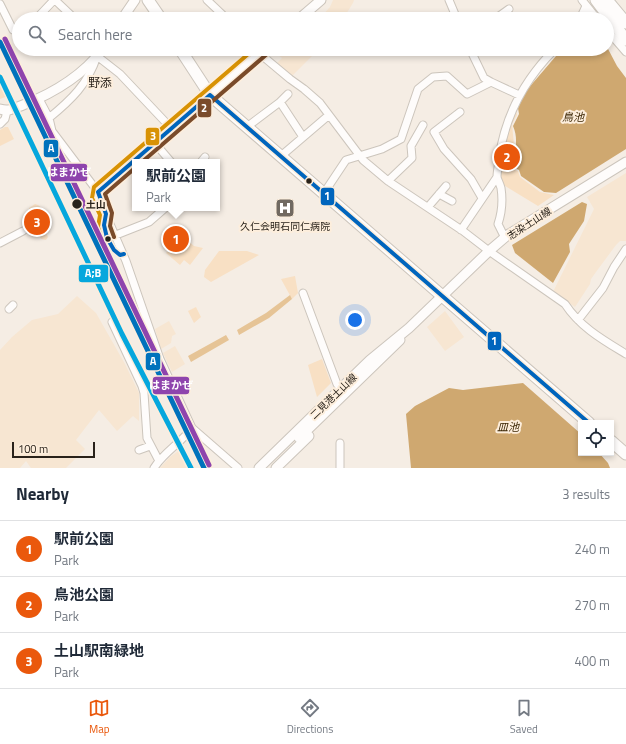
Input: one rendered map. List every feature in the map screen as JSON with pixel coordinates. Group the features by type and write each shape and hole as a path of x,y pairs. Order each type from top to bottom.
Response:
{"highway":[{"path":"148,0 156,12"},
{"path":"596,0 605,12"},
{"path":"607,0 626,23"},
{"path":"616,0 626,11"},
{"path":"614,24 626,40"},
{"path":"185,56 210,95 248,126 442,297 469,318 534,377 585,420"},
{"path":"614,444 626,454"}],"main road":[{"path":"127,12 135,0"},
{"path":"307,12 321,0"},
{"path":"3,110 39,99 64,85 97,56"},
{"path":"210,95 252,56"},
{"name":"志染土山線","path":"442,297 489,251 505,238 626,162"},
{"name":"二見港土山線","path":"259,468 384,348 409,328 442,297"},
{"name":"二見港土山線","path":"267,468 394,347 409,328"},
{"path":"276,468 374,373 394,347"},
{"path":"250,468 368,355 384,348"}],"street":[{"path":"43,12 55,0 68,12"},
{"path":"207,0 220,12"},
{"path":"450,0 454,12"},
{"path":"582,0 591,12"},
{"path":"0,4 12,28"},
{"path":"583,12 586,6"},
{"path":"505,12 509,9"},
{"path":"614,38 626,52"},
{"path":"49,118 72,99 82,88 99,56"},
{"path":"103,56 171,128"},
{"path":"265,56 290,79 304,89 329,115 360,155 388,181 428,207 565,304 578,320 604,341 626,354"},
{"path":"473,56 484,78 519,95"},
{"path":"505,238 498,224 503,209 501,188 497,177 501,145 509,117 519,95 526,84 549,56"},
{"path":"324,193 346,160 382,149 401,139 418,89 434,77 447,76 467,94 491,82"},
{"path":"248,126 280,102 288,94"},
{"path":"135,159 210,95"},
{"path":"39,99 49,118 52,131 98,192 98,197 124,254 160,359 192,428 238,468"},
{"path":"280,102 304,137"},
{"path":"0,124 5,119 3,110"},
{"path":"460,112 434,132 444,149 471,179 482,198"},
{"path":"281,156 329,115"},
{"path":"388,181 412,158 411,146 423,125"},
{"path":"154,142 169,159"},
{"path":"98,192 132,162"},
{"path":"461,230 497,177"},
{"path":"428,207 446,186"},
{"path":"439,194 452,201"},
{"path":"116,235 149,222 162,211"},
{"path":"0,243 23,231"},
{"path":"578,320 603,288 626,249"},
{"path":"302,293 337,384"},
{"path":"112,322 142,386 144,393 146,433 150,446 159,461"},
{"path":"154,468 192,428"},
{"path":"340,443 340,468"},
{"path":"140,450 150,446"}],"shaded area":[{"path":"333,0 354,0 347,12 325,12 330,7"},
{"path":"279,56 312,56 291,77 276,64 282,58"},
{"path":"0,77 8,96 0,99"},
{"path":"516,110 517,115 512,124 514,145 513,163 515,170 518,171 520,177 540,192 554,195 538,206 502,184 499,177 507,130"},
{"path":"8,127 14,139 0,146 0,130"},
{"path":"626,173 626,241 620,241 616,245 591,279 590,284 575,307 553,292 594,209 587,197"},
{"path":"35,204 40,206 42,210 42,220 48,237 46,240 41,239 30,219 29,208"},
{"path":"171,225 194,246 203,248 190,265 184,260 180,265 166,253 168,251 166,248 167,232"},
{"path":"219,251 247,251 259,255 211,282 204,277 205,270"},
{"path":"295,276 298,293 292,299 281,279"},
{"path":"290,295 292,299 269,318 239,335 237,330 266,313"},
{"path":"77,296 96,313 125,364 139,393 139,421 133,416 117,431 99,410 76,440 85,449 66,468 31,468 26,461 20,468 0,468 0,350 12,337 32,320 58,314"},
{"path":"196,307 201,317 194,323 188,311"},
{"path":"445,311 464,337 445,351 427,327"},
{"path":"169,321 176,334 172,336 171,343 161,349 155,329"},
{"path":"226,335 229,340 191,362 188,356"},
{"path":"175,346 185,364 172,372 163,353"},
{"path":"322,359 331,383 317,397 308,365"},
{"path":"184,447 195,468 160,468 170,457"}],"water":[{"name":"鳥池","path":"556,56 612,56 626,78 626,149 556,193 544,192 521,176 519,170 517,169 515,157 516,137 513,126 519,114 518,108 526,91"},
{"path":"582,202 587,204 584,221 569,244 570,252 553,283 515,253 512,245"},
{"name":"皿池","path":"523,383 578,431 578,456 602,456 610,468 411,468 406,414 415,406 449,388 463,390"}],"transit line":[{"name":"はまかぜ","path":"5,39 12,54"},
{"name":"A","path":"0,42 204,468"},
{"name":"はまかぜ","path":"13,56 209,465"},
{"name":"3","path":"102,241 98,227 100,215 92,198 94,187 246,56"},
{"name":"2","path":"145,159 265,56"},
{"name":"A;B","path":"0,77 122,334 191,468"},
{"name":"1","path":"210,95 586,420"},
{"name":"1","path":"136,159 210,95"},
{"name":"1","path":"124,254 120,255 114,250 107,238 104,225 106,214 98,192 132,163"},
{"name":"2","path":"114,237 110,226 112,213 105,194 132,171"}],"place":[{"name":"鳥池公園","path":"507,157"},
{"name":"土山","path":"77,204"},
{"name":"久仁会明石同仁病院","path":"285,208"},
{"name":"土山駅南緑地","path":"37,222"},
{"name":"駅前公園","path":"176,239"}],"district":[{"name":"野添","path":"100,83"}]}
